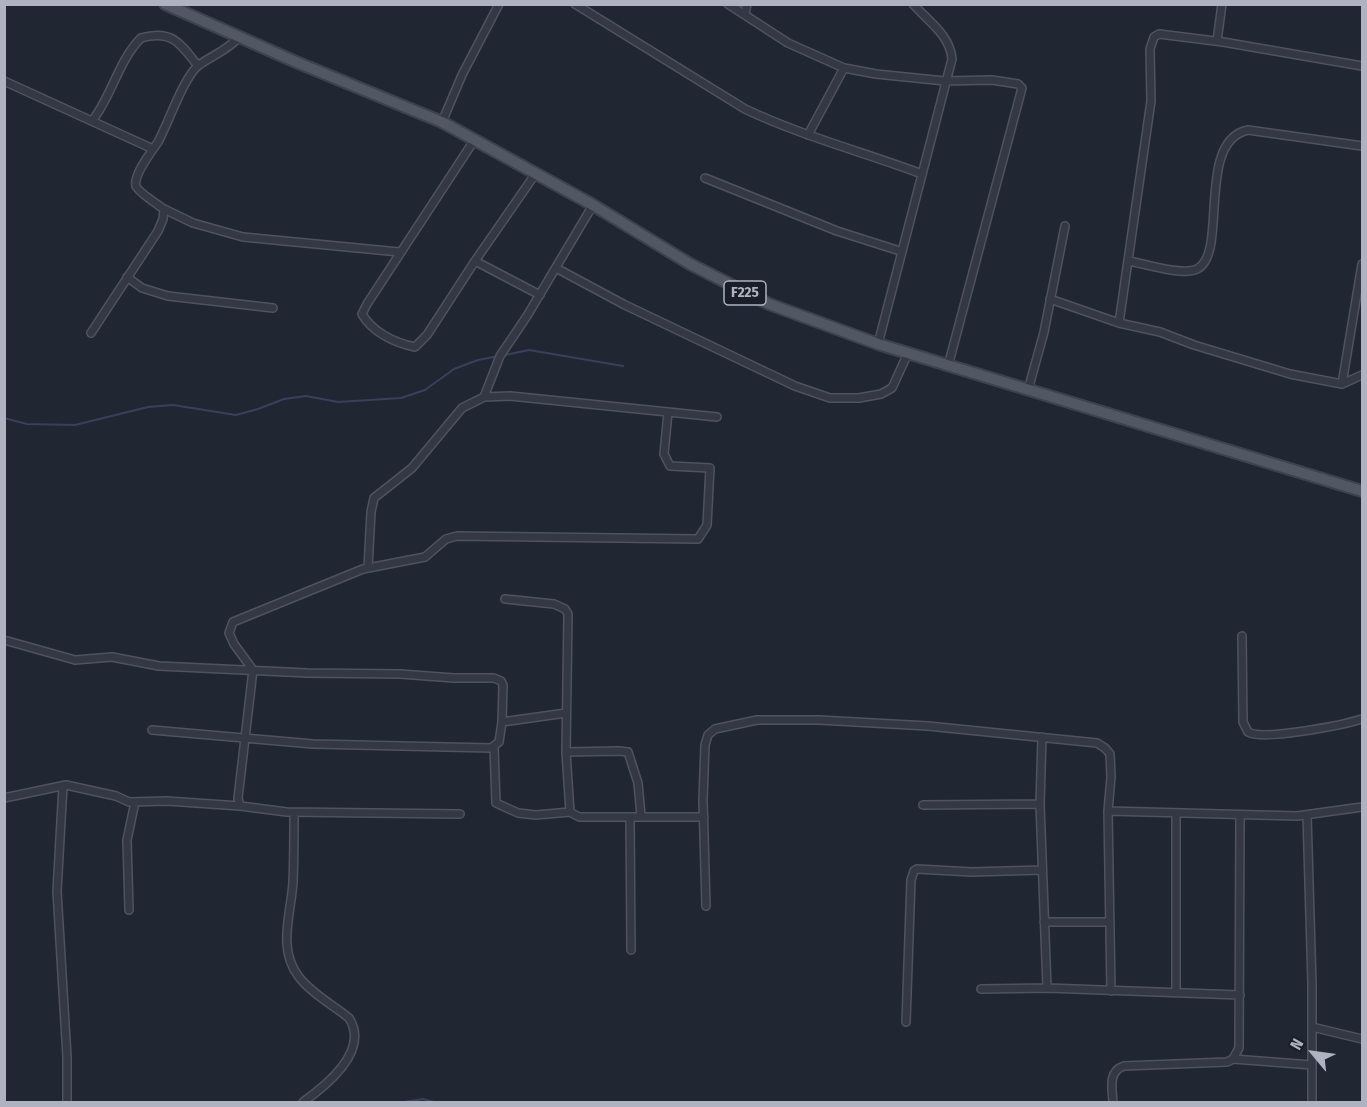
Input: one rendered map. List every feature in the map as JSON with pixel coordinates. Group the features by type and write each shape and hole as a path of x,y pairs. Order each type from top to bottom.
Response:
{"main road":[{"name":"F225","path":"165,4 296,62 442,122 593,205 690,264 769,304 878,344 1362,491"}],"street":[{"path":"442,122 462,75 499,4"},
{"path":"575,4 745,109 808,135 922,174"},
{"path":"728,4 788,43 844,68 876,74 945,81 992,80 1018,84 1022,88 948,366"},
{"path":"745,14 747,4"},
{"path":"878,344 900,251 952,59 951,48 947,40 913,4"},
{"path":"1217,41 1222,4"},
{"path":"1119,323 1151,101 1151,42 1159,34 1217,41 1362,66"},
{"path":"92,121 100,111 119,70 141,38 149,35 177,40 198,66"},
{"path":"240,36 225,50 198,66 190,76 137,176 135,183 137,189 164,209 193,223 243,237 399,252"},
{"path":"808,135 844,68"},
{"path":"4,81 153,149"},
{"path":"1129,261 1189,271 1204,264 1208,256 1214,220 1215,190 1223,154 1228,144 1240,132 1248,130 1362,146"},
{"path":"475,139 399,252 362,314 369,325 403,345 415,347 428,335 475,261 536,173"},
{"path":"705,178 837,231 900,251"},
{"path":"484,397 500,356 540,295 593,205"},
{"path":"91,333 158,231 164,209"},
{"path":"1028,390 1065,226"},
{"path":"475,261 540,295"},
{"path":"1342,384 1362,264"},
{"path":"556,268 625,306 795,386 830,398 859,398 881,394 892,388 908,353"},
{"path":"127,277 142,288 168,296 273,308"},
{"path":"1050,299 1119,323 1160,332 1194,345 1290,374 1342,384 1362,375"},
{"path":"368,568 374,498 412,468 462,408 484,397 510,396 717,417"},
{"path":"240,806 238,798 253,670 229,633 233,622 368,568 425,557 446,539 457,536 698,539 707,525 710,468 670,466 664,454 668,412"},
{"path":"505,600 554,604 565,609 568,614 566,752 570,812"},
{"path":"1242,636 1244,723 1248,732 1258,736 1324,729 1362,719"},
{"path":"4,640 75,660 112,657 159,666 494,678 501,681 503,685 502,722 499,742 494,747 312,744 152,730"},
{"path":"502,722 566,713"},
{"path":"706,906 705,745 708,735 715,729 757,720 819,720 928,726 1098,743 1110,754 1111,777 1108,811 1111,992"},
{"path":"1041,736 1040,804 1047,988"},
{"path":"494,747 496,803 518,813 536,815 570,812 579,817 704,816"},
{"path":"566,752 628,752 638,783 641,816"},
{"path":"63,786 57,891 67,1057 67,1102"},
{"path":"4,798 63,786 116,796 129,802 240,806 294,813 460,814"},
{"path":"129,910 127,840 135,802"},
{"path":"923,805 1040,804"},
{"path":"1108,811 1240,816 1307,815 1362,807"},
{"path":"294,813 293,884 286,946 291,964 306,985 349,1018 354,1042 348,1060 316,1093 303,1102"},
{"path":"1176,813 1176,993"},
{"path":"1307,815 1311,1065 1314,1102"},
{"path":"1233,1059 1239,1048 1240,816"},
{"path":"630,817 631,950"},
{"path":"906,1023 911,880 914,871 918,869 972,872 1042,870"},
{"path":"1044,922 1110,922"},
{"path":"981,989 1047,988 1240,995"},
{"path":"1312,1027 1362,1039"},
{"path":"1113,1102 1113,1074 1117,1068 1124,1066 1227,1062 1233,1059 1311,1065"}],"waterway":[{"path":"505,355 529,350 623,366"},
{"path":"4,418 27,424 75,425 148,407 173,405 236,415 284,399 306,396 338,402 401,398 425,390 454,369 478,360 499,356"},
{"path":"404,1102 423,1099 434,1102"}]}
